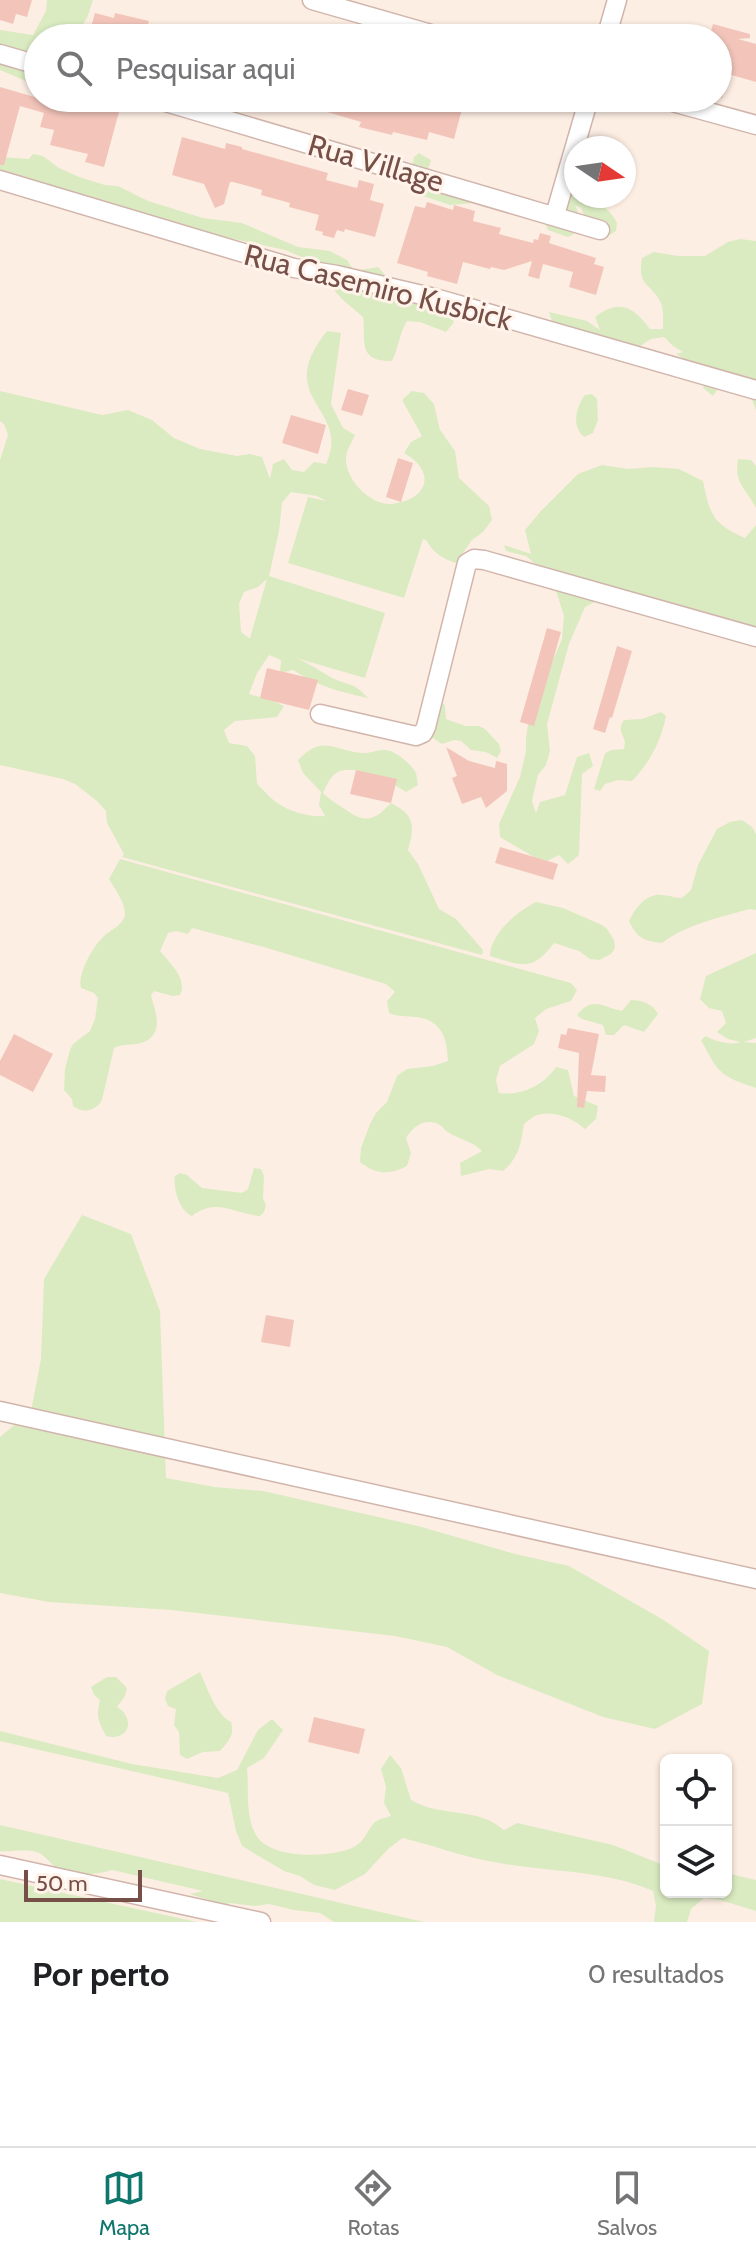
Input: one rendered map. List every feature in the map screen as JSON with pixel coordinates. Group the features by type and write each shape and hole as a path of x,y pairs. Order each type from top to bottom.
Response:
{"street":[{"path":"312,0 396,24"},
{"path":"610,24 617,0"},
{"path":"0,54 24,61"},
{"name":"Rua Village","path":"200,112 600,230"},
{"path":"555,215 585,112"},
{"path":"709,112 756,125"},
{"name":"Rua Casemiro Kusbick","path":"0,180 294,268 435,298 756,390"},
{"path":"320,714 416,736 423,733 467,563 474,559 756,637"},
{"path":"0,1411 756,1579"},
{"path":"0,1865 261,1922"}],"green space":[{"path":"47,0 93,0 83,24 39,24 46,11"},
{"path":"0,30 24,34 24,80 0,70"},
{"path":"419,153 431,160 425,179 427,188 444,195 477,200 475,203 450,205 420,195 415,187 398,182 397,178 412,167 414,157"},
{"path":"33,154 43,156 79,177 118,186 148,201 203,218 242,223 298,247 330,251 347,260 354,271 378,267 387,277 388,290 447,310 454,322 446,332 420,322 407,321 392,361 373,358 364,342 363,317 343,300 329,278 309,260 285,250 179,227 126,207 73,195 0,171 0,157 29,159"},
{"path":"565,208 576,208 580,231 568,237 548,230 543,218 566,216"},
{"path":"581,208 605,208 617,223 616,231 610,235 588,222"},
{"path":"740,239 756,241 756,410 748,390 721,385 713,396 703,388 706,376 676,354 683,352 664,337 651,339 629,353 553,324 549,312 587,321 600,330 595,317 619,307 638,315 650,329 663,329 662,306 641,275 642,258 654,252 705,256 728,242"},
{"path":"327,331 341,333 331,404 343,428 355,435 346,458 350,474 360,489 375,500 391,504 403,502 420,492 424,484 421,469 404,453 411,442 422,436 402,400 412,391 424,393 434,404 440,430 455,451 459,478 489,506 492,520 472,540 456,563 438,554 423,539 404,598 288,563 308,497 326,501 317,496 291,492 282,503 269,576 385,613 365,678 296,658 355,687 368,698 329,688 293,670 280,673 281,660 269,655 257,673 249,694 284,706 277,717 235,721 224,730 229,743 247,746 255,756 257,784 281,806 306,815 325,816 319,805 321,792 303,773 298,760 314,748 328,746 365,753 386,750 407,762 416,773 418,785 406,792 373,775 345,770 333,776 323,793 358,817 374,817 391,803 405,812 412,828 408,850 439,909 456,919 483,950 482,955 122,857 124,854 107,823 106,811 75,784 0,765 0,460 8,435 0,421 0,391 102,415 128,410 152,420 174,438 200,449 262,457 270,479 273,464 284,459 292,470 304,472 314,462 326,464 331,445 329,429 309,389 307,373 312,354","holes":["267,579 250,638 241,632 239,604 244,592 258,587"]},
{"path":"592,394 597,399 598,420 593,433 584,437 577,427 577,411 585,395"},
{"path":"738,459 751,460 756,466 756,508 739,480"},
{"path":"602,465 628,469 679,469 703,481 711,510 719,523 745,538 756,525 756,627 616,591 585,607 569,644 547,724 550,751 546,765 538,775 532,801 536,813 540,802 565,795 577,757 589,753 593,766 582,774 579,855 568,864 559,855 547,861 534,857 500,837 499,824 520,777 530,713 562,639 564,616 552,578 526,556 506,551 504,545 531,554 525,530 578,474"},
{"path":"439,702 445,705 446,719 485,729 499,744 501,751 497,758 486,752 471,750 461,741 442,744 430,736"},
{"path":"661,712 666,716 654,751 632,781 618,780 605,784 600,791 594,789 605,753 624,749 621,729 624,720 642,719"},
{"path":"742,820 756,834 756,910 704,922 662,943 638,935 629,921 640,905 656,895 682,898 691,890 698,865 717,829"},
{"path":"120,859 571,983 577,990 571,1001 546,1009 535,1018 539,1031 534,1044 500,1066 496,1080 499,1093 515,1093 538,1084 556,1067 568,1070 574,1096 598,1106 596,1119 585,1129 562,1116 535,1116 524,1124 516,1155 503,1171 489,1169 461,1176 460,1163 482,1151 438,1124 424,1123 406,1138 411,1153 407,1166 389,1172 372,1169 360,1162 361,1148 376,1113 387,1102 397,1076 407,1069 448,1061 446,1045 437,1026 425,1019 389,1013 387,1001 395,992 386,984 192,928 188,934 168,933 160,951 180,977 180,995 154,991 151,996 157,1023 153,1035 141,1043 114,1048 102,1100 93,1109 85,1111 73,1106 72,1099 64,1090 65,1069 73,1044 90,1031 98,998 81,988 80,982 99,941 124,918 123,905 109,879"},
{"path":"536,902 563,908 602,925 614,940 615,948 599,960 554,943 539,959 526,964 490,956 495,940 506,924"},
{"path":"756,953 756,1038 744,1042 756,1043 756,1088 727,1076 712,1059 701,1040 706,1036 723,1042 740,1042 717,1032 726,1023 722,1011 709,1008 700,999 706,976"},
{"path":"631,1000 647,1003 658,1014 644,1032 624,1025 614,1035 606,1035 603,1025 577,1015 594,1004 622,1011"},
{"path":"254,1168 261,1169 264,1176 263,1198 266,1205 260,1216 218,1207 201,1210 192,1216 178,1199 175,1176 180,1173 202,1188 242,1193 248,1189"},
{"path":"82,1215 131,1234 160,1311 166,1478 215,1487 263,1491 418,1526 569,1566 662,1619 709,1651 702,1704 655,1729 603,1717 497,1675 447,1647 395,1636 171,1610 49,1602 0,1593 0,1437 31,1411 41,1359 44,1279"},
{"path":"200,1672 216,1707 231,1722 232,1734 220,1751 203,1752 187,1759 180,1755 179,1732 174,1725 176,1709 168,1706 165,1699 167,1691"},
{"path":"107,1677 116,1677 127,1688 117,1707 127,1717 128,1723 120,1736 106,1736 98,1715 100,1700 91,1687"},
{"path":"272,1719 283,1730 264,1758 247,1768 253,1828 263,1843 274,1849 317,1855 344,1851 357,1845 374,1823 391,1816 384,1803 386,1787 381,1769 390,1755 401,1768 411,1800 435,1809 482,1818 504,1830 517,1823 613,1845 660,1864 660,1898 704,1898 691,1909 687,1922 654,1922 656,1906 653,1891 635,1884 597,1875 487,1861 403,1838 365,1874 335,1890 314,1885 284,1871 242,1846 228,1793 0,1741 0,1731 132,1764 218,1778 237,1770 258,1730"},
{"path":"0,1825 424,1922 334,1922 320,1913 269,1904 224,1905 190,1894 203,1891 112,1870 86,1874 66,1872 35,1852 0,1851"},
{"path":"732,1874 756,1880 756,1911 704,1898 732,1898"},
{"path":"0,1879 197,1922 0,1922"}],"building":[{"path":"0,0 32,0 27,17 16,14 13,24 0,20"},
{"path":"95,13 114,18 115,13 149,21 148,24 92,24"},
{"path":"732,29 750,34 750,38 738,39 756,44 756,82 732,75"},
{"path":"0,87 24,94 24,107 20,106 4,165 0,165"},
{"path":"41,112 119,112 104,167 85,162 88,154 50,145 54,130 40,127 44,113"},
{"path":"327,112 461,112 454,139 429,132 427,140 393,132 392,135 359,127 361,122"},
{"path":"182,137 225,149 226,143 242,147 328,173 326,180 357,188 359,180 374,184 370,200 384,204 375,237 345,229 344,232 337,230 334,238 322,235 323,232 315,230 319,215 289,207 290,203 261,195 262,190 233,182 230,182 224,204 215,208 204,184 172,175"},
{"path":"427,202 453,210 454,205 475,211 473,221 501,228 499,234 533,243 540,233 551,236 549,243 596,258 594,264 604,267 596,295 569,287 573,272 543,264 539,279 528,276 532,261 504,270 463,262 457,284 397,263 415,206 425,208"},
{"path":"348,389 369,395 362,416 341,410"},
{"path":"291,415 326,425 318,454 282,443"},
{"path":"398,458 413,463 401,502 386,497"},
{"path":"547,628 561,632 534,726 520,722"},
{"path":"617,646 632,651 605,733 593,729"},
{"path":"267,668 318,680 309,710 260,698"},
{"path":"446,747 469,761 495,768 496,761 507,764 507,791 486,808 481,797 462,804 452,778 457,776"},
{"path":"356,770 397,779 391,803 350,794"},
{"path":"500,847 558,864 553,880 495,863"},
{"path":"568,1028 599,1034 591,1075 606,1076 605,1092 587,1091 584,1108 577,1107 579,1053 558,1048 561,1034 566,1035"},
{"path":"14,1034 53,1054 33,1092 0,1075 0,1061"},
{"path":"266,1315 294,1320 290,1347 261,1342"},
{"path":"314,1717 365,1729 359,1754 308,1742"}]}
